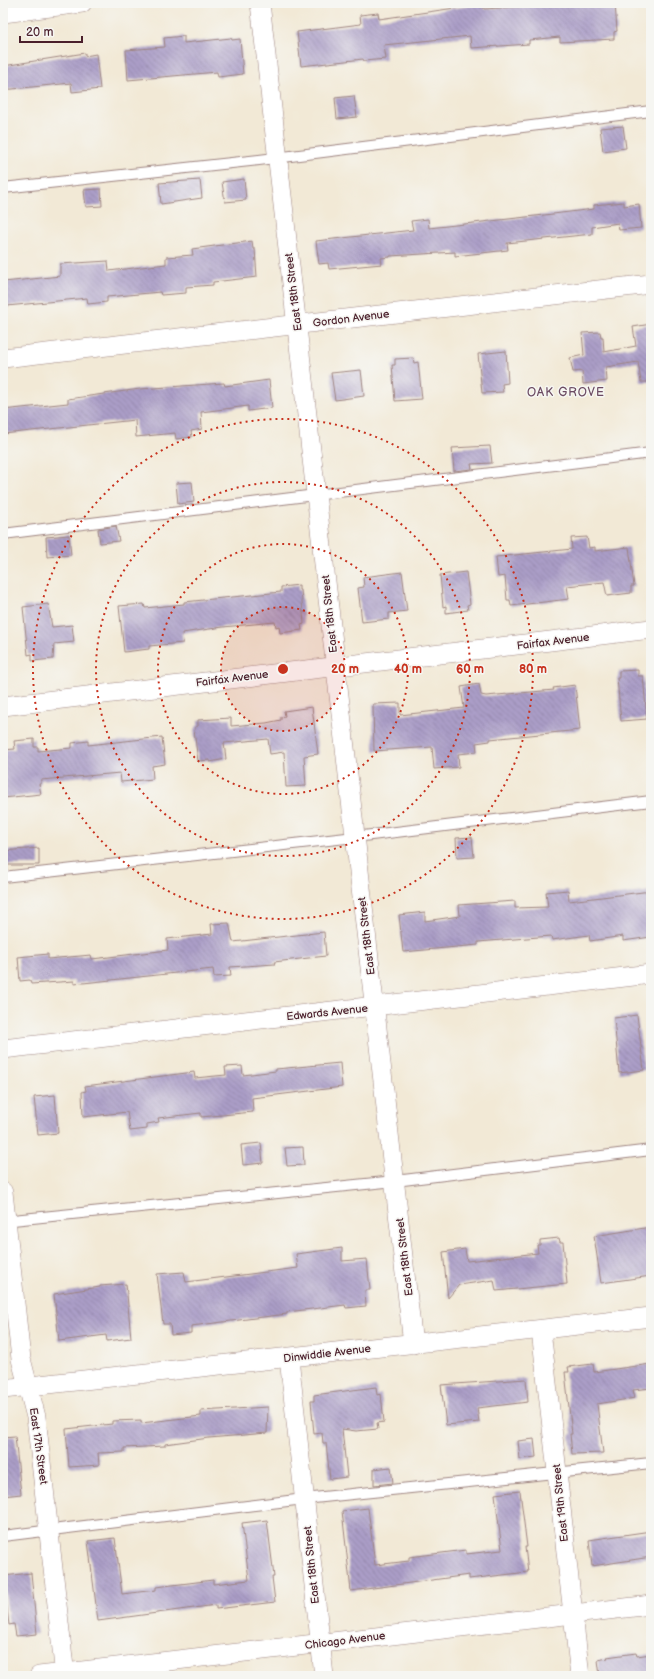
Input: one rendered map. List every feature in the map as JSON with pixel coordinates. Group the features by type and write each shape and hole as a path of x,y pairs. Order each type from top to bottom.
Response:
{"street":[{"path":"3,13 82,3"},
{"name":"East 18th Street","path":"260,3 413,1344"},
{"name":"Gordon Avenue","path":"3,358 651,284"},
{"name":"Fairfax Avenue","path":"3,706 651,629"},
{"name":"Edwards Avenue","path":"3,1049 651,974"},
{"name":"East 17th Street","path":"3,1192 21,1359 36,1417 65,1675"},
{"name":"Dinwiddie Avenue","path":"3,1389 651,1317"},
{"name":"East 19th Street","path":"541,1330 580,1676"},
{"name":"East 18th Street","path":"289,1358 324,1676"},
{"name":"Chicago Avenue","path":"39,1676 65,1675 320,1643 651,1605"}],"lane":[{"path":"3,188 278,157 651,111"},
{"path":"3,534 651,453"},
{"path":"3,877 355,837 651,801"},
{"path":"5,1221 395,1181 651,1150"},
{"path":"3,1536 304,1499 557,1474 651,1463"}],"building":[{"path":"546,3 615,3 617,31 614,32 614,39 560,42 560,37 529,40 529,44 471,48 470,36 384,45 386,59 364,61 363,59 301,66 297,32 361,24 360,15 378,13 379,19 483,4 484,9 546,5"},
{"path":"184,36 184,43 231,38 232,40 240,39 243,74 218,77 217,72 128,80 126,50 165,47 164,38"},
{"path":"85,53 85,56 96,54 100,89 72,92 71,83 3,90 3,66"},
{"path":"354,96 357,117 337,119 335,98"},
{"path":"623,126 626,148 603,151 600,128"},
{"path":"244,179 246,200 225,202 222,182"},
{"path":"200,180 202,198 161,204 159,183"},
{"path":"101,189 102,206 86,207 84,190"},
{"path":"624,202 624,206 639,204 641,228 619,230 618,223 592,227 592,234 507,243 508,250 455,256 455,252 390,256 381,258 382,264 329,269 328,263 319,264 316,241 413,230 411,221 428,219 429,228 594,209 594,205"},
{"path":"252,241 253,249 255,249 257,277 213,282 213,285 186,287 186,293 161,295 160,292 107,297 107,302 88,304 87,298 7,306 4,282 60,276 60,264 108,261 109,271 166,264 166,257 193,255 192,249"},
{"path":"651,324 651,382 641,382 638,362 606,367 607,381 583,384 582,371 573,372 570,358 584,355 582,333 600,332 601,337 603,337 604,352 636,346 633,327"},
{"path":"506,351 508,383 502,384 503,392 482,393 478,354"},
{"path":"413,358 414,363 418,362 422,399 395,401 392,365 395,365 395,359"},
{"path":"361,370 364,396 335,400 331,373"},
{"path":"269,380 272,408 248,411 248,406 201,412 202,429 191,431 192,437 176,439 175,433 136,437 135,420 3,434 3,410 68,403 68,399 140,389 224,383 225,386"},
{"path":"490,446 492,463 471,464 472,469 454,471 452,448"},
{"path":"192,482 194,502 178,504 176,483"},
{"path":"116,526 119,541 100,543 98,529"},
{"path":"69,535 71,555 47,557 46,537"},
{"path":"587,537 589,548 595,547 595,551 629,547 634,586 631,586 631,593 607,596 604,582 567,586 569,599 511,606 510,600 507,600 505,576 498,577 496,557 572,549 571,538"},
{"path":"402,572 407,611 389,613 389,619 362,622 358,588 364,587 363,577"},
{"path":"466,572 470,604 467,605 468,610 446,613 446,606 443,607 440,575"},
{"path":"299,585 299,590 301,590 304,624 301,625 302,630 280,633 279,626 276,627 275,622 223,627 182,633 183,643 149,646 149,649 124,652 119,606 144,604 145,608 184,604 184,602 281,592 281,587"},
{"path":"48,604 52,627 72,625 74,642 54,644 53,659 32,661 32,654 28,655 23,607"},
{"path":"638,670 638,676 643,676 647,719 621,721 617,678 619,678 619,671"},
{"path":"479,684 481,695 486,696 554,690 553,688 575,685 580,730 490,739 490,741 476,743 477,752 458,754 459,767 434,769 432,747 374,751 373,704 400,703 400,715 464,708 461,687"},
{"path":"312,707 318,754 304,756 306,786 286,787 284,752 270,754 268,739 224,743 226,759 210,762 210,760 198,761 194,730 195,727 198,726 198,720 231,718 231,726 266,723 281,720 281,717 285,716 284,711"},
{"path":"162,737 165,764 152,766 153,779 121,782 120,773 41,780 41,784 39,784 41,794 3,798 3,750 15,749 14,741 34,739 34,747 38,747 38,751 72,748 72,743 88,741 88,745"},
{"path":"472,837 474,857 457,858 456,838"},
{"path":"39,848 39,865 3,865 3,851"},
{"path":"568,890 569,901 651,891 651,937 623,941 623,936 590,941 589,935 552,940 551,936 478,942 478,945 403,952 399,915 425,912 425,921 460,916 459,905 515,901 515,908 548,907 546,892"},
{"path":"229,923 233,942 324,932 326,956 274,962 275,964 230,967 231,976 214,977 213,969 74,984 74,981 31,984 30,980 20,981 18,957 48,954 48,959 91,955 92,959 168,950 167,939 212,934 211,924"},
{"path":"637,1015 644,1070 619,1073 614,1018"},
{"path":"340,1063 342,1087 252,1098 253,1112 201,1117 201,1113 158,1118 159,1122 147,1124 147,1129 130,1131 127,1112 83,1117 82,1092 86,1091 85,1086 194,1072 195,1078 226,1075 225,1067 242,1066 243,1075 276,1071 276,1069"},
{"path":"55,1095 58,1133 38,1135 34,1097"},
{"path":"261,1143 263,1163 243,1165 241,1145"},
{"path":"303,1147 304,1165 287,1166 285,1148"},
{"path":"651,1227 651,1276 601,1283 594,1236"},
{"path":"559,1238 560,1242 563,1242 567,1284 496,1291 494,1280 459,1285 448,1298 443,1252 465,1249 467,1261 538,1253 537,1245 540,1245 540,1240"},
{"path":"342,1248 342,1261 367,1259 370,1290 365,1290 366,1306 346,1308 345,1305 191,1326 191,1333 171,1335 170,1324 163,1324 157,1274 184,1272 186,1282 298,1268 296,1254"},
{"path":"126,1284 131,1338 107,1341 106,1335 59,1341 54,1294 100,1286"},
{"path":"593,1364 594,1372 651,1364 651,1388 633,1390 635,1398 597,1404 603,1453 572,1454 570,1434 572,1434 565,1372 569,1372 568,1367"},
{"path":"526,1379 528,1402 477,1408 479,1422 446,1425 441,1385"},
{"path":"376,1387 377,1395 381,1394 384,1422 377,1423 378,1429 356,1431 342,1429 347,1477 330,1479 326,1443 323,1443 322,1433 314,1434 311,1401 314,1401 314,1395"},
{"path":"268,1407 267,1433 209,1438 165,1444 165,1446 124,1448 124,1452 98,1453 99,1465 69,1467 66,1429 112,1424 112,1421 141,1420 141,1423 201,1416 201,1411"},
{"path":"15,1436 21,1494 3,1496 3,1437"},
{"path":"534,1439 536,1457 520,1459 518,1441"},
{"path":"391,1467 393,1483 374,1485 374,1469"},
{"path":"520,1491 527,1547 525,1547 528,1572 469,1579 469,1575 351,1591 342,1511 368,1508 375,1565 409,1561 409,1557 466,1550 466,1554 502,1550 495,1494"},
{"path":"267,1520 274,1577 272,1577 275,1602 216,1609 216,1605 98,1621 88,1541 115,1538 122,1594 156,1590 156,1587 213,1580 213,1584 249,1580 242,1523"},
{"path":"651,1531 651,1557 592,1566 589,1540"},
{"path":"31,1573 37,1634 16,1636 14,1624 9,1625 3,1576"},
{"path":"636,1653 637,1656 651,1654 651,1675 600,1676 598,1660 608,1658 607,1657"}],"district":[{"name":"OAK GROVE","path":"566,392"}]}
